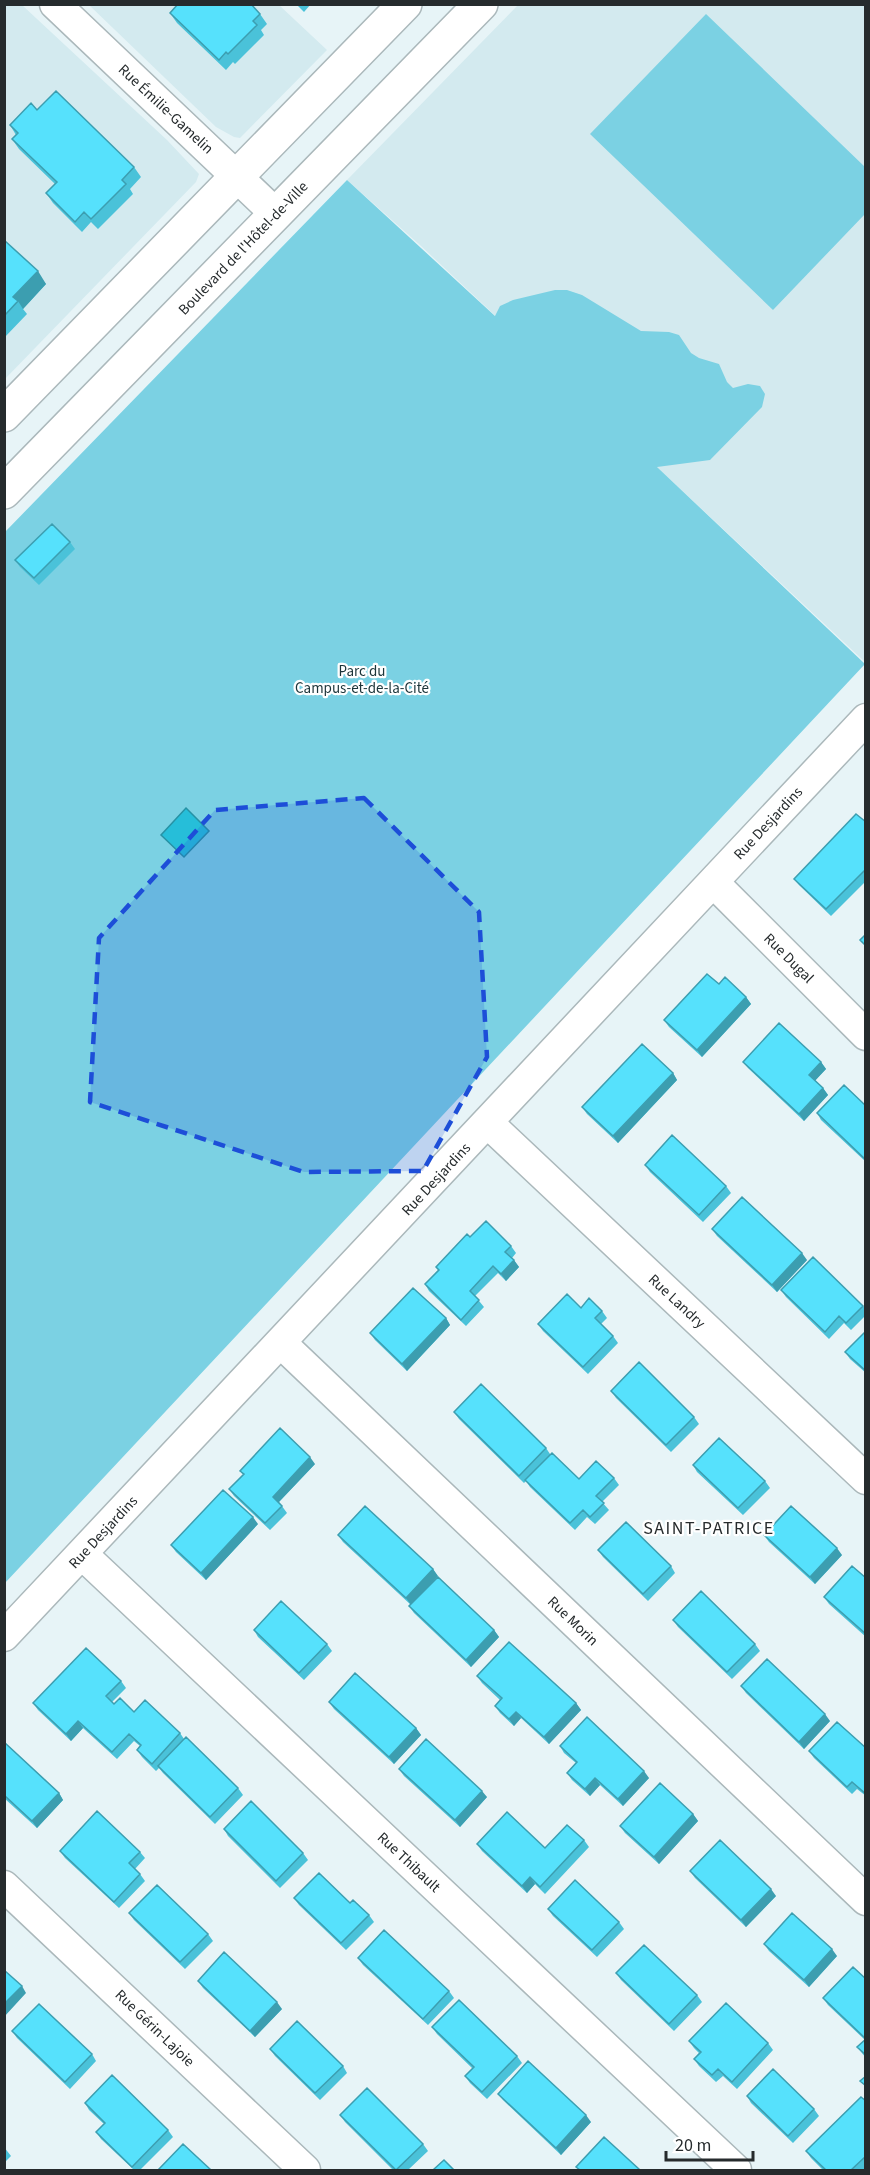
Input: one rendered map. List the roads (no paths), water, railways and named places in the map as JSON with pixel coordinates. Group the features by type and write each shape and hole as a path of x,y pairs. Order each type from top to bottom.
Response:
{"main road":[{"path":"4,415 405,4"},
{"name":"Boulevard de l'Hôtel-de-Ville","path":"4,492 481,4"}],"street":[{"name":"Rue Émilie-Gamelin","path":"56,4 276,214"},
{"name":"Rue Desjardins","path":"4,1636 866,719"},
{"name":"Rue Dugal","path":"713,882 866,1035"},
{"name":"Rue Landry","path":"488,1123 866,1479"},
{"name":"Rue Morin","path":"281,1343 866,1900"},
{"name":"Rue Thibault","path":"82,1554 736,2170"},
{"name":"Rue Gérin-Lajoie","path":"4,1886 305,2170"}],"district":[{"name":"SAINT-PATRICE","path":"709,1528"}],"park label":[{"name":"Parc du Campus-et-de-la-Cité","path":"362,680"}]}
